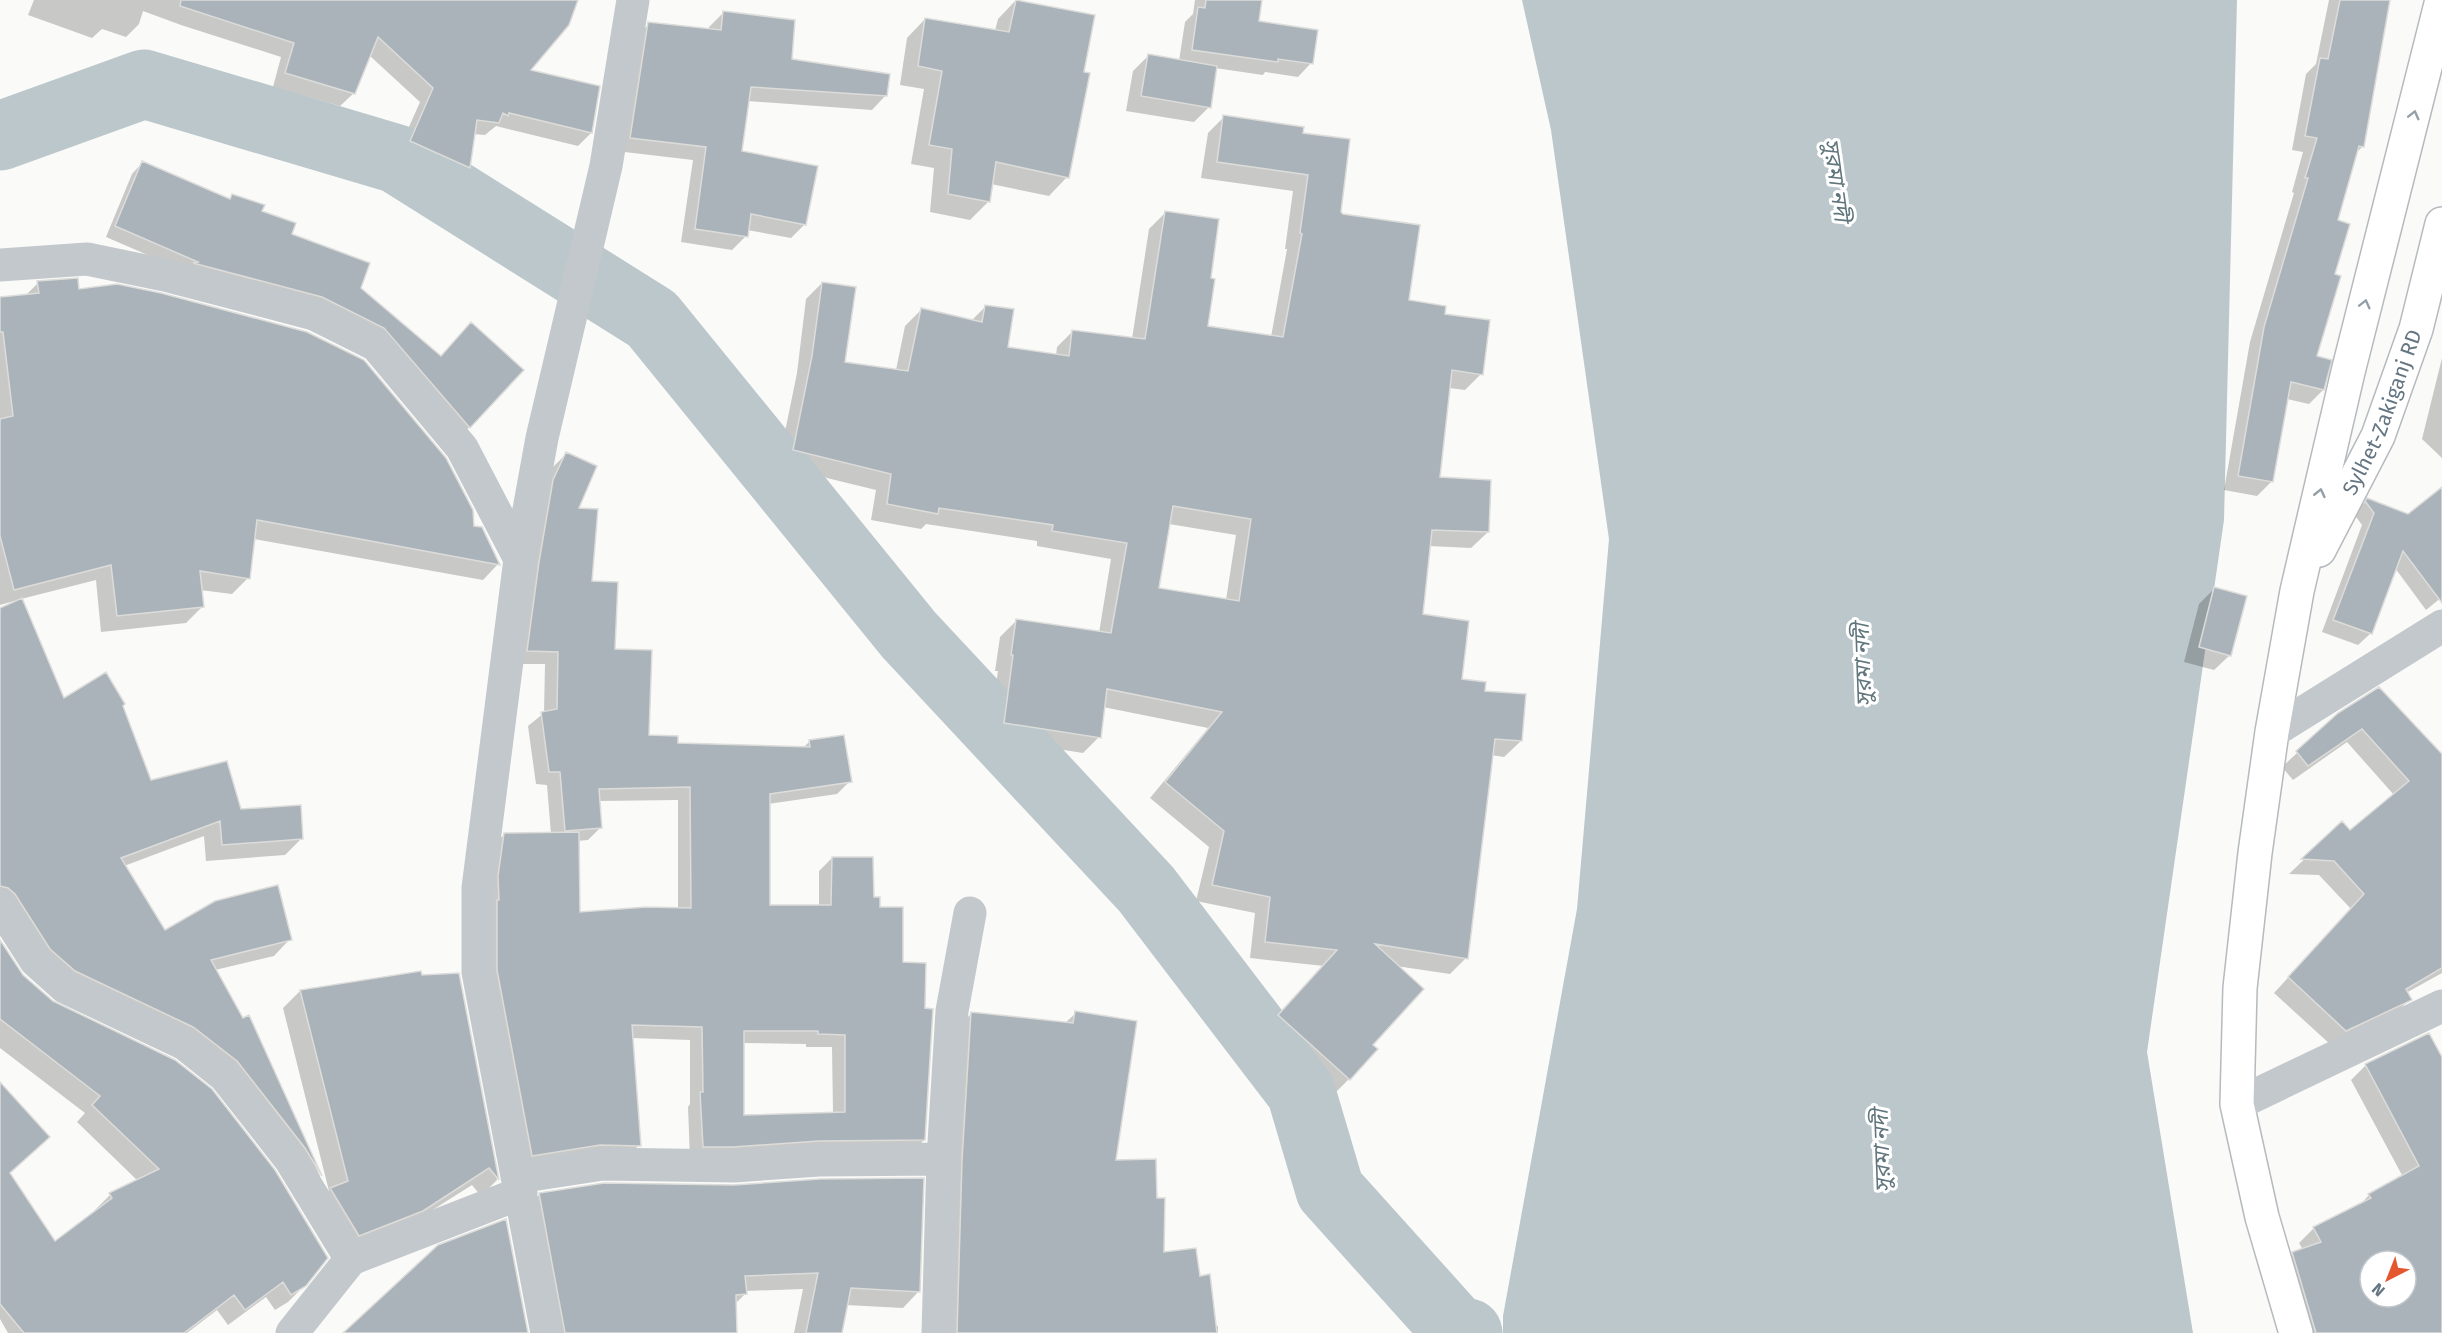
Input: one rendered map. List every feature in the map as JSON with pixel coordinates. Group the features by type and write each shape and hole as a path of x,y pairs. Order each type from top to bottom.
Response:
{"main road":[{"path":"2296,1333 2262,1217 2237,1104 2240,988 2255,852 2272,732 2297,591 2348,372 2442,0"},
{"name":"Sylhet-Zakiganj RD","path":"2297,591 2378,436 2416,329 2442,224"}],"street":[{"path":"547,1333 478,972 478,888 520,559 542,438 606,166 633,0"},
{"path":"0,265 87,259 165,275 314,314 376,345 462,448 520,559"},
{"path":"2272,732 2442,626"},
{"path":"0,905 36,961 65,987 185,1044 225,1076 290,1159 351,1259"},
{"path":"938,1333 943,1159 952,1011 970,913"},
{"path":"2237,1104 2442,1006"},
{"path":"292,1333 351,1259 520,1185 603,1164 734,1166 819,1160 943,1159"}],"water":[{"name":"সুরমা নদী","path":"1522,0 2237,0 2224,520 2147,1052 2193,1333 1503,1333 1503,1316 1577,909 1609,539 1551,130"}],"building":[{"path":"181,0 578,0 569,25 531,70 600,86 592,133 509,113 508,116 503,113 499,123 477,120 470,168 410,141 433,88 378,37 355,94 285,73 294,43 180,6"},
{"path":"1016,0 1095,15 1084,72 1090,73 1069,178 996,162 990,202 948,194 952,149 929,145 942,71 918,66 925,18 1009,32"},
{"path":"1206,0 1262,0 1259,21 1318,30 1313,64 1278,59 1278,62 1192,50 1198,7 1205,8"},
{"path":"2340,0 2390,0 2364,147 2359,146 2338,220 2350,224 2335,274 2341,276 2317,356 2332,360 2324,390 2291,382 2273,482 2238,476 2264,327 2308,178 2305,178 2317,138 2305,136 2320,58 2328,59"},
{"path":"723,11 795,20 792,59 890,74 887,96 751,87 742,151 818,166 806,225 751,214 748,237 695,229 706,147 630,138 648,22 721,30"},
{"path":"1148,54 1217,66 1211,108 1141,96"},
{"path":"1223,115 1304,127 1303,133 1350,139 1341,212 1420,225 1409,300 1446,306 1445,314 1490,320 1483,375 1452,370 1440,477 1491,480 1489,532 1432,530 1423,614 1469,621 1462,679 1486,682 1485,691 1526,694 1522,741 1495,739 1468,959 1375,944 1424,989 1373,1045 1378,1049 1350,1080 1278,1015 1337,950 1265,942 1270,897 1212,885 1224,831 1165,782 1222,712 1107,689 1101,738 1004,723 1016,619 1111,633 1127,543 1052,531 1053,525 939,508 938,514 887,504 891,474 793,450 812,356 822,282 856,287 845,362 908,371 921,308 982,322 985,305 1014,309 1008,347 1069,356 1072,330 1145,339 1165,211 1219,219 1211,278 1215,279 1208,326 1283,337 1302,234 1300,233 1308,175 1217,162","holes":["1173,506 1251,519 1239,601 1159,588"]},
{"path":"142,161 230,199 232,194 265,205 262,211 296,223 292,234 370,263 361,288 441,356 471,322 524,370 470,428 384,328 322,297 193,263 198,262 115,226"},
{"path":"78,278 79,289 117,284 161,293 307,332 364,360 446,458 473,510 474,526 482,527 500,565 257,520 250,579 200,571 204,607 117,616 111,565 14,590 0,536 0,419 13,416 3,332 0,332 0,297 39,293 37,281"},
{"path":"566,452 597,466 579,508 598,509 592,581 618,582 615,649 652,650 649,735 678,736 678,743 810,747 809,740 844,735 852,782 770,794 770,905 831,905 832,857 873,857 874,897 880,897 880,907 903,907 903,962 926,963 925,1008 933,1009 925,1140 819,1141 703,1147 700,1092 703,1092 702,1027 632,1025 641,1146 600,1145 532,1156 497,970 498,876 504,833 579,832 580,912 646,907 691,908 690,787 599,789 602,828 565,831 560,772 549,772 541,712 557,709 558,652 527,651 553,480","holes":["744,1031 818,1031 818,1034 845,1035 845,1112 744,1115"]},
{"path":"2442,487 2442,603 2403,551 2372,634 2333,620 2374,513 2365,501 2367,498 2408,514"},
{"path":"2214,587 2247,596 2231,656 2199,647"},
{"path":"22,598 64,698 106,672 125,704 123,706 151,780 227,761 241,809 301,805 303,839 222,845 220,821 121,858 165,930 215,901 278,885 292,940 211,960 243,1018 249,1015 322,1176 305,1148 237,1061 193,1027 75,971 50,949 15,894 8,888 0,886 0,608"},
{"path":"2379,687 2442,754 2442,968 2406,989 2412,1000 2346,1031 2288,977 2364,894 2334,861 2301,859 2342,821 2350,830 2409,781 2362,729 2308,766 2296,751 2338,713"},
{"path":"0,940 23,975 53,1001 175,1060 212,1089 275,1170 328,1258 306,1286 291,1295 283,1282 245,1310 234,1295 184,1333 24,1333 0,1304 0,1082 50,1137 10,1173 55,1241 112,1198 109,1193 159,1169 92,1105 100,1096 0,1019"},
{"path":"421,971 422,975 459,973 499,1180 489,1168 423,1211 359,1236 330,1188 348,1181 300,990"},
{"path":"1075,1011 1137,1021 1116,1160 1156,1159 1157,1198 1165,1198 1164,1252 1196,1248 1200,1276 1210,1274 1217,1333 957,1333 962,1160 971,1012 1073,1023"},
{"path":"2429,1033 2442,1057 2442,1333 2316,1333 2292,1252 2321,1242 2313,1227 2371,1198 2368,1194 2419,1166 2365,1064"},
{"path":"924,1178 920,1292 851,1288 842,1333 806,1333 818,1273 745,1276 747,1294 736,1295 737,1333 565,1333 539,1193 604,1183 734,1185 820,1179"},
{"path":"506,1219 528,1333 343,1333 438,1245"}],"waterway":[{"path":"0,136 144,84 397,159 652,319 909,635 1146,889 1301,1092 1330,1190 1456,1330 1468,1333"}]}
